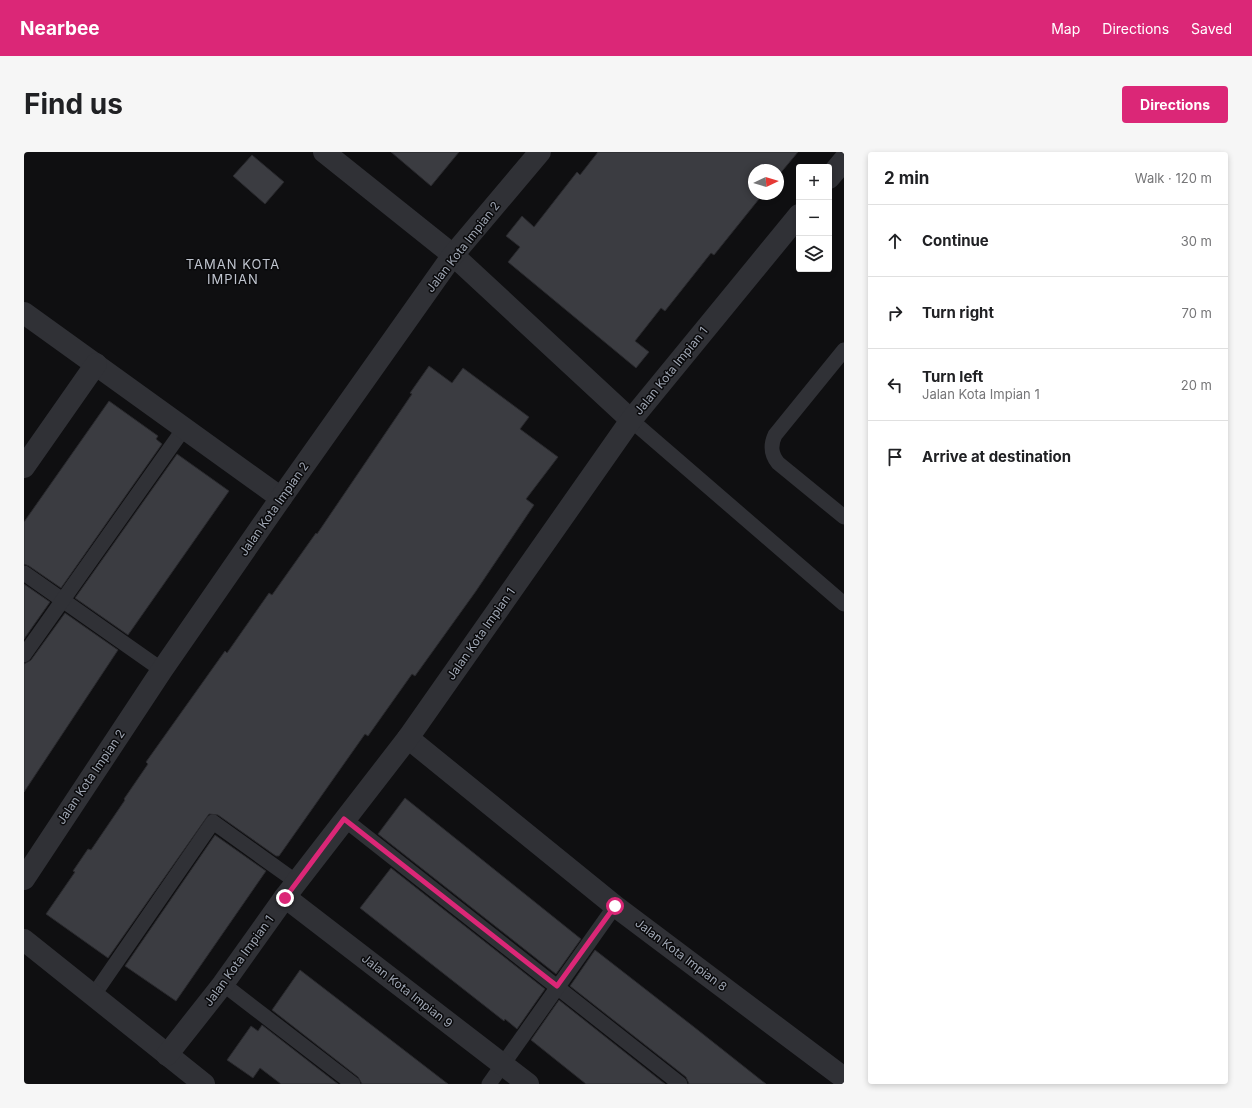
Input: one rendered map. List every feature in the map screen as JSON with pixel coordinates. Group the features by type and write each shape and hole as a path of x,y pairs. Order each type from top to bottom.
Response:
{"street":[{"path":"324,152 453,255 630,420"},
{"name":"Jalan Kota Impian 2","path":"24,879 162,670 281,498 453,255 540,152"},
{"path":"832,174 844,160"},
{"name":"Jalan Kota Impian 1","path":"167,1055 223,984 344,819 408,738 630,420 796,219"},
{"path":"24,313 185,427 281,498"},
{"path":"24,467 96,364"},
{"name":"Jalan Kota Impian 8","path":"408,738 615,906 842,1071"},
{"name":"Jalan Kota Impian 9","path":"292,890 528,1084"},
{"path":"24,940 204,1084"}],"lane":[{"path":"844,350 775,435 771,450 773,457 778,463 844,517"},
{"path":"630,420 844,604"},
{"path":"24,655 185,427"},
{"path":"24,573 61,601 162,670"},
{"path":"344,819 680,1084"},
{"path":"93,996 213,822 292,890"},
{"path":"489,1084 615,906"},
{"path":"223,984 353,1084"}],"building":[{"path":"391,152 459,152 431,186"},
{"path":"598,152 798,152 784,169 784,164 748,164 748,200 758,200 714,255 711,253 665,311 661,308 635,341 649,352 636,368 508,262 520,247 506,236 522,216 534,227 577,172 580,175"},
{"path":"252,155 284,182 265,204 233,176"},
{"path":"429,366 452,383 463,368 529,417 520,429 558,457 526,499 534,505 476,591 415,676 412,674 368,736 365,734 279,856 276,856 218,815 209,814 108,958 46,914 75,872 73,871 88,849 91,850 125,800 124,799 148,764 146,762 225,651 227,653 269,593 272,595 316,533 317,534 412,394 410,393"},
{"path":"109,401 158,436 156,439 162,444 61,588 24,564 24,522"},
{"path":"177,454 229,491 128,635 75,598"},
{"path":"24,584 50,602 24,639"},
{"path":"65,613 118,650 24,792 24,664 31,660"},
{"path":"405,798 581,939 556,974 378,834"},
{"path":"215,835 266,871 176,1001 125,966"},
{"path":"391,868 545,989 517,1029 505,1019 504,1021 360,908"},
{"path":"595,950 766,1084 689,1084 686,1077 570,986"},
{"path":"300,970 448,1084 362,1084 358,1077 272,1010"},
{"path":"559,1000 665,1084 586,1084 531,1040"},
{"path":"262,1025 338,1084 281,1084 260,1068 253,1078 227,1060 251,1026 258,1031"}],"district":[{"name":"TAMAN KOTA IMPIAN","path":"233,272"}],"route":[{"path":"285,898 298,883 344,819 557,986 615,906"}]}
